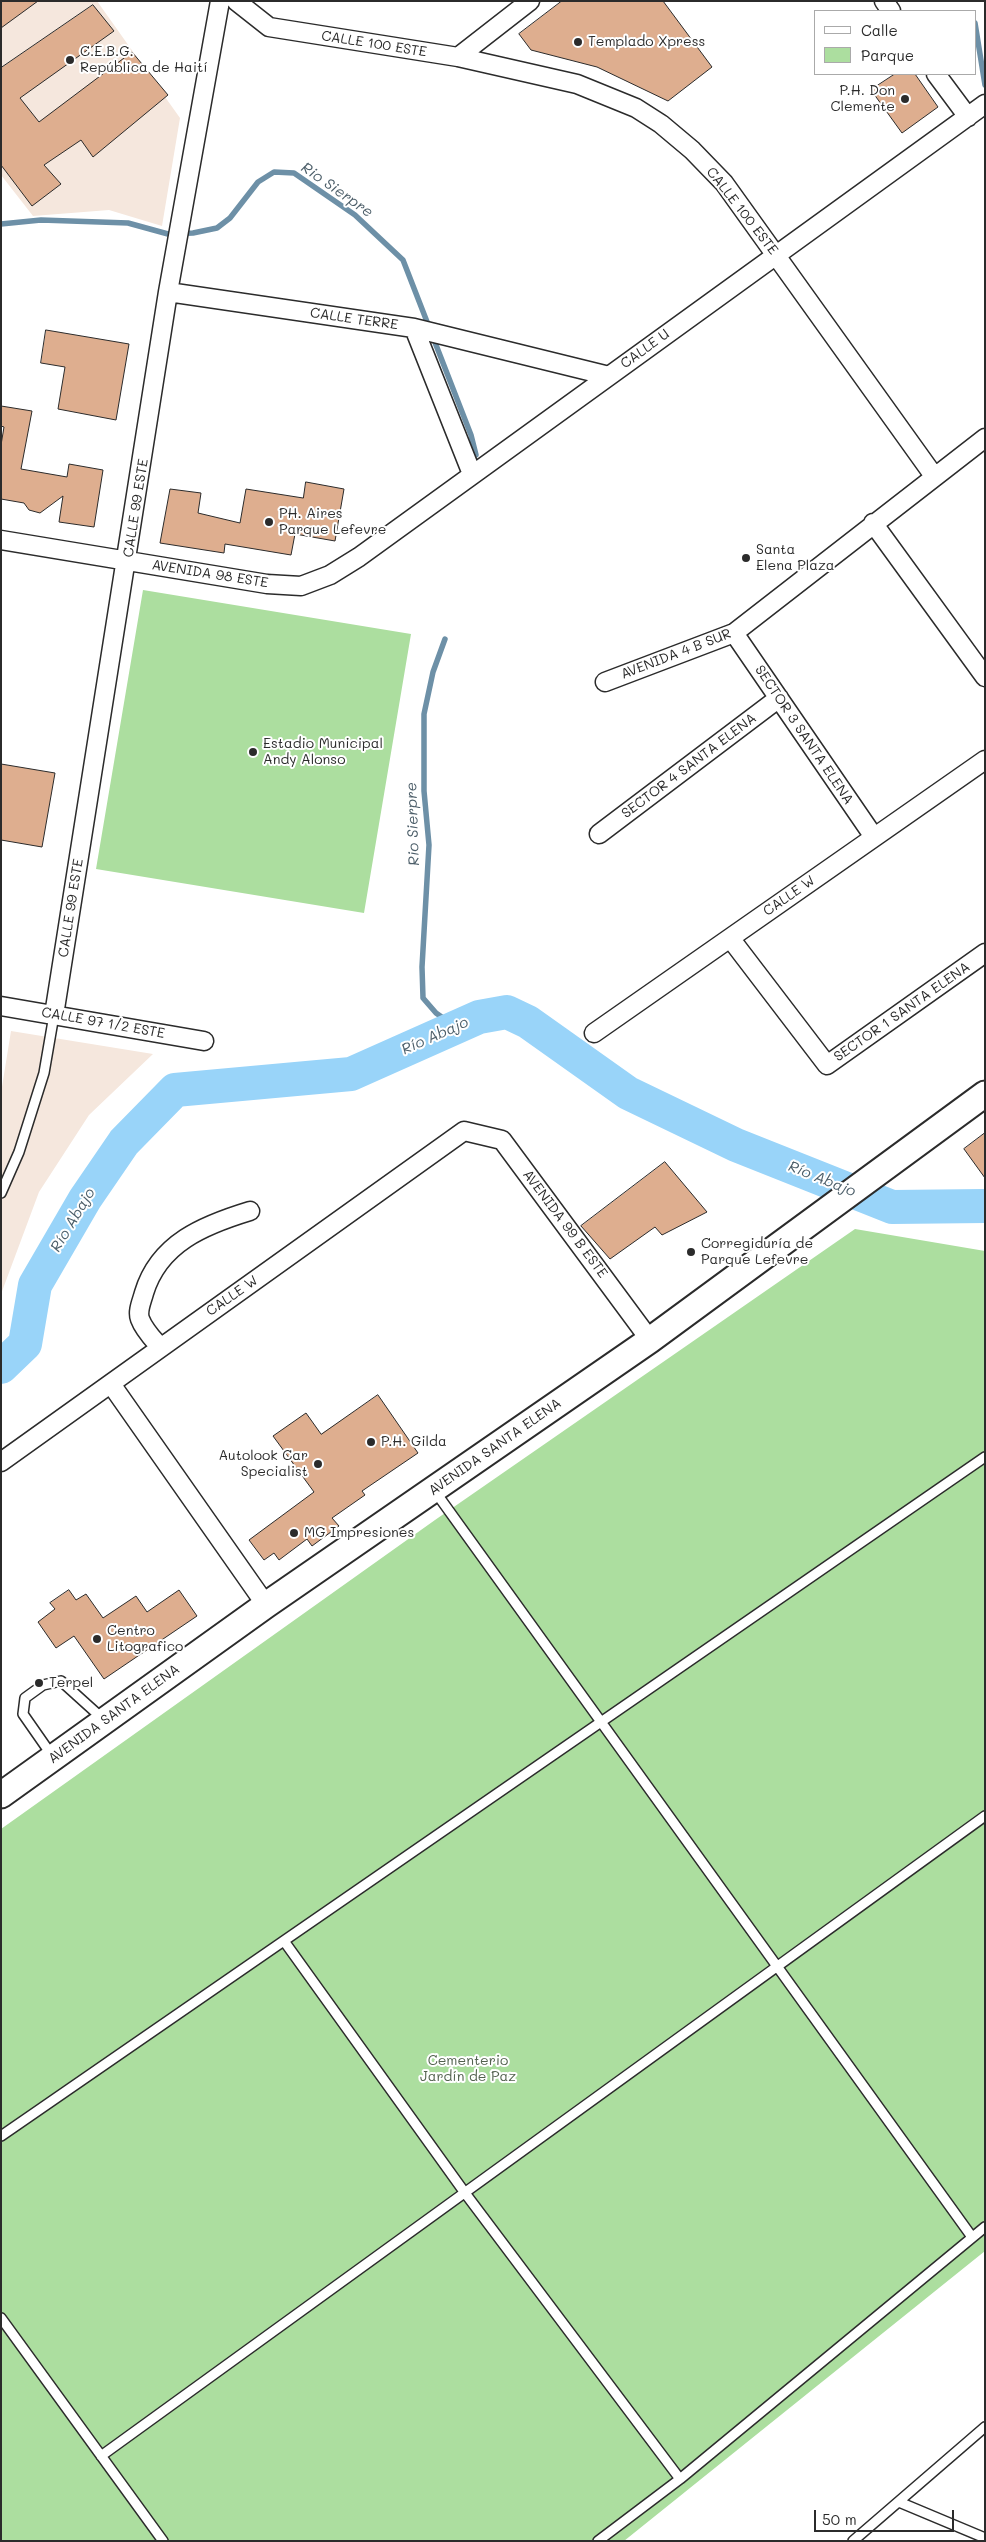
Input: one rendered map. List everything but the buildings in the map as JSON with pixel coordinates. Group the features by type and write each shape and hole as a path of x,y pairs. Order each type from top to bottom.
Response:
{"street":[{"name":"CALLE 99 ESTE","path":"54,1015 127,562 168,292 220,1"},
{"name":"CALLE 100 ESTE","path":"236,1 269,27 458,57 577,84 636,108 661,124 692,150 724,183 934,476"},
{"path":"458,57 530,1"},
{"path":"937,75 968,117"},
{"name":"CALLE U","path":"301,586 330,575 358,557 985,104"},
{"name":"CALLE TERRE","path":"168,292 417,329 472,474"},
{"path":"417,329 609,376"},
{"name":"AVENIDA 4 B SUR","path":"604,682 734,633 873,523 985,438"},
{"path":"873,523 985,677"},
{"name":"AVENIDA 98 ESTE","path":"1,540 267,584 301,586"},
{"name":"SECTOR 3 SANTA ELENA","path":"734,633 874,837"},
{"name":"SECTOR 4 SANTA ELENA","path":"599,834 779,698"},
{"name":"CALLE W","path":"594,1033 985,760"},
{"name":"SECTOR 1 SANTA ELENA","path":"730,938 827,1065 985,953"},
{"name":"CALLE 97 1/2 ESTE","path":"1,1006 204,1041"},
{"name":"AVENIDA SANTA ELENA","path":"1,1795 266,1605 650,1340 985,1094"},
{"name":"CALLE W","path":"1,1462 464,1131"},
{"name":"AVENIDA 99 B ESTE","path":"464,1131 502,1140 650,1340"},
{"path":"160,1348 140,1318 139,1311 150,1274 175,1245 219,1220 250,1211"},
{"path":"111,1384 266,1605"}],"lane":[{"path":"1,1193 19,1152 44,1072 54,1015"},
{"path":"1,2136 985,1456"},
{"path":"434,1490 972,2238"},
{"path":"54,1758 24,1714 25,1698 43,1684 61,1680 105,1721"},
{"path":"101,2456 778,1968 985,1816"},
{"path":"284,1941 465,2193 680,2479"},
{"path":"598,2541 680,2479 985,2227"},
{"path":"1,2318 163,2541"},
{"path":"852,2541 985,2428"},
{"path":"899,2502 985,2538"}],"shaded area":[{"name":"C.E.B.G. República de Haití","path":"1,1 97,1 180,118 162,226 109,210 33,216 1,175"},
{"path":"11,1031 153,1054 89,1115 39,1192 1,1294 1,1093"}],"green space":[{"name":"Estadio Municipal Andy Alonso","path":"143,590 411,634 364,913 96,869"},
{"name":"Cementerio Jardín de Paz","path":"855,1229 985,1251 985,2251 624,2541 1,2541 1,1829 435,1520"}],"waterway":[{"path":"976,29 985,85"},
{"name":"Rio Sierpre","path":"1,224 41,220 128,223 168,234 193,233 217,228 230,218 258,182 274,172 294,173 355,215 403,260 471,435 476,455"},
{"name":"Rio Sierpre","path":"445,639 433,672 424,714 424,791 429,845 422,967 423,998 436,1013 456,1027"},
{"name":"Río Abajo","path":"1,1367 25,1344 35,1285 85,1199 124,1142 175,1090 351,1074 479,1017 507,1012 528,1022 628,1093 736,1145 892,1207 985,1206"}],"place":[{"name":"Templado Xpress","path":"578,42"},
{"name":"C.E.B.G. República de Haití","path":"70,60"},
{"name":"P.H. Don Clemente","path":"905,99"},
{"name":"PH. Aires Parque Lefevre","path":"269,522"},
{"name":"Santa Elena Plaza","path":"746,558"},
{"name":"Estadio Municipal Andy Alonso","path":"253,752"},
{"name":"Corregiduría de Parque Lefevre","path":"691,1252"},
{"name":"P.H. Gilda","path":"371,1442"},
{"name":"Autolook Car Specialist","path":"318,1464"},
{"name":"MG Impresiones","path":"294,1533"},
{"name":"Centro Litografico","path":"97,1639"},
{"name":"Terpel","path":"39,1683"}]}
